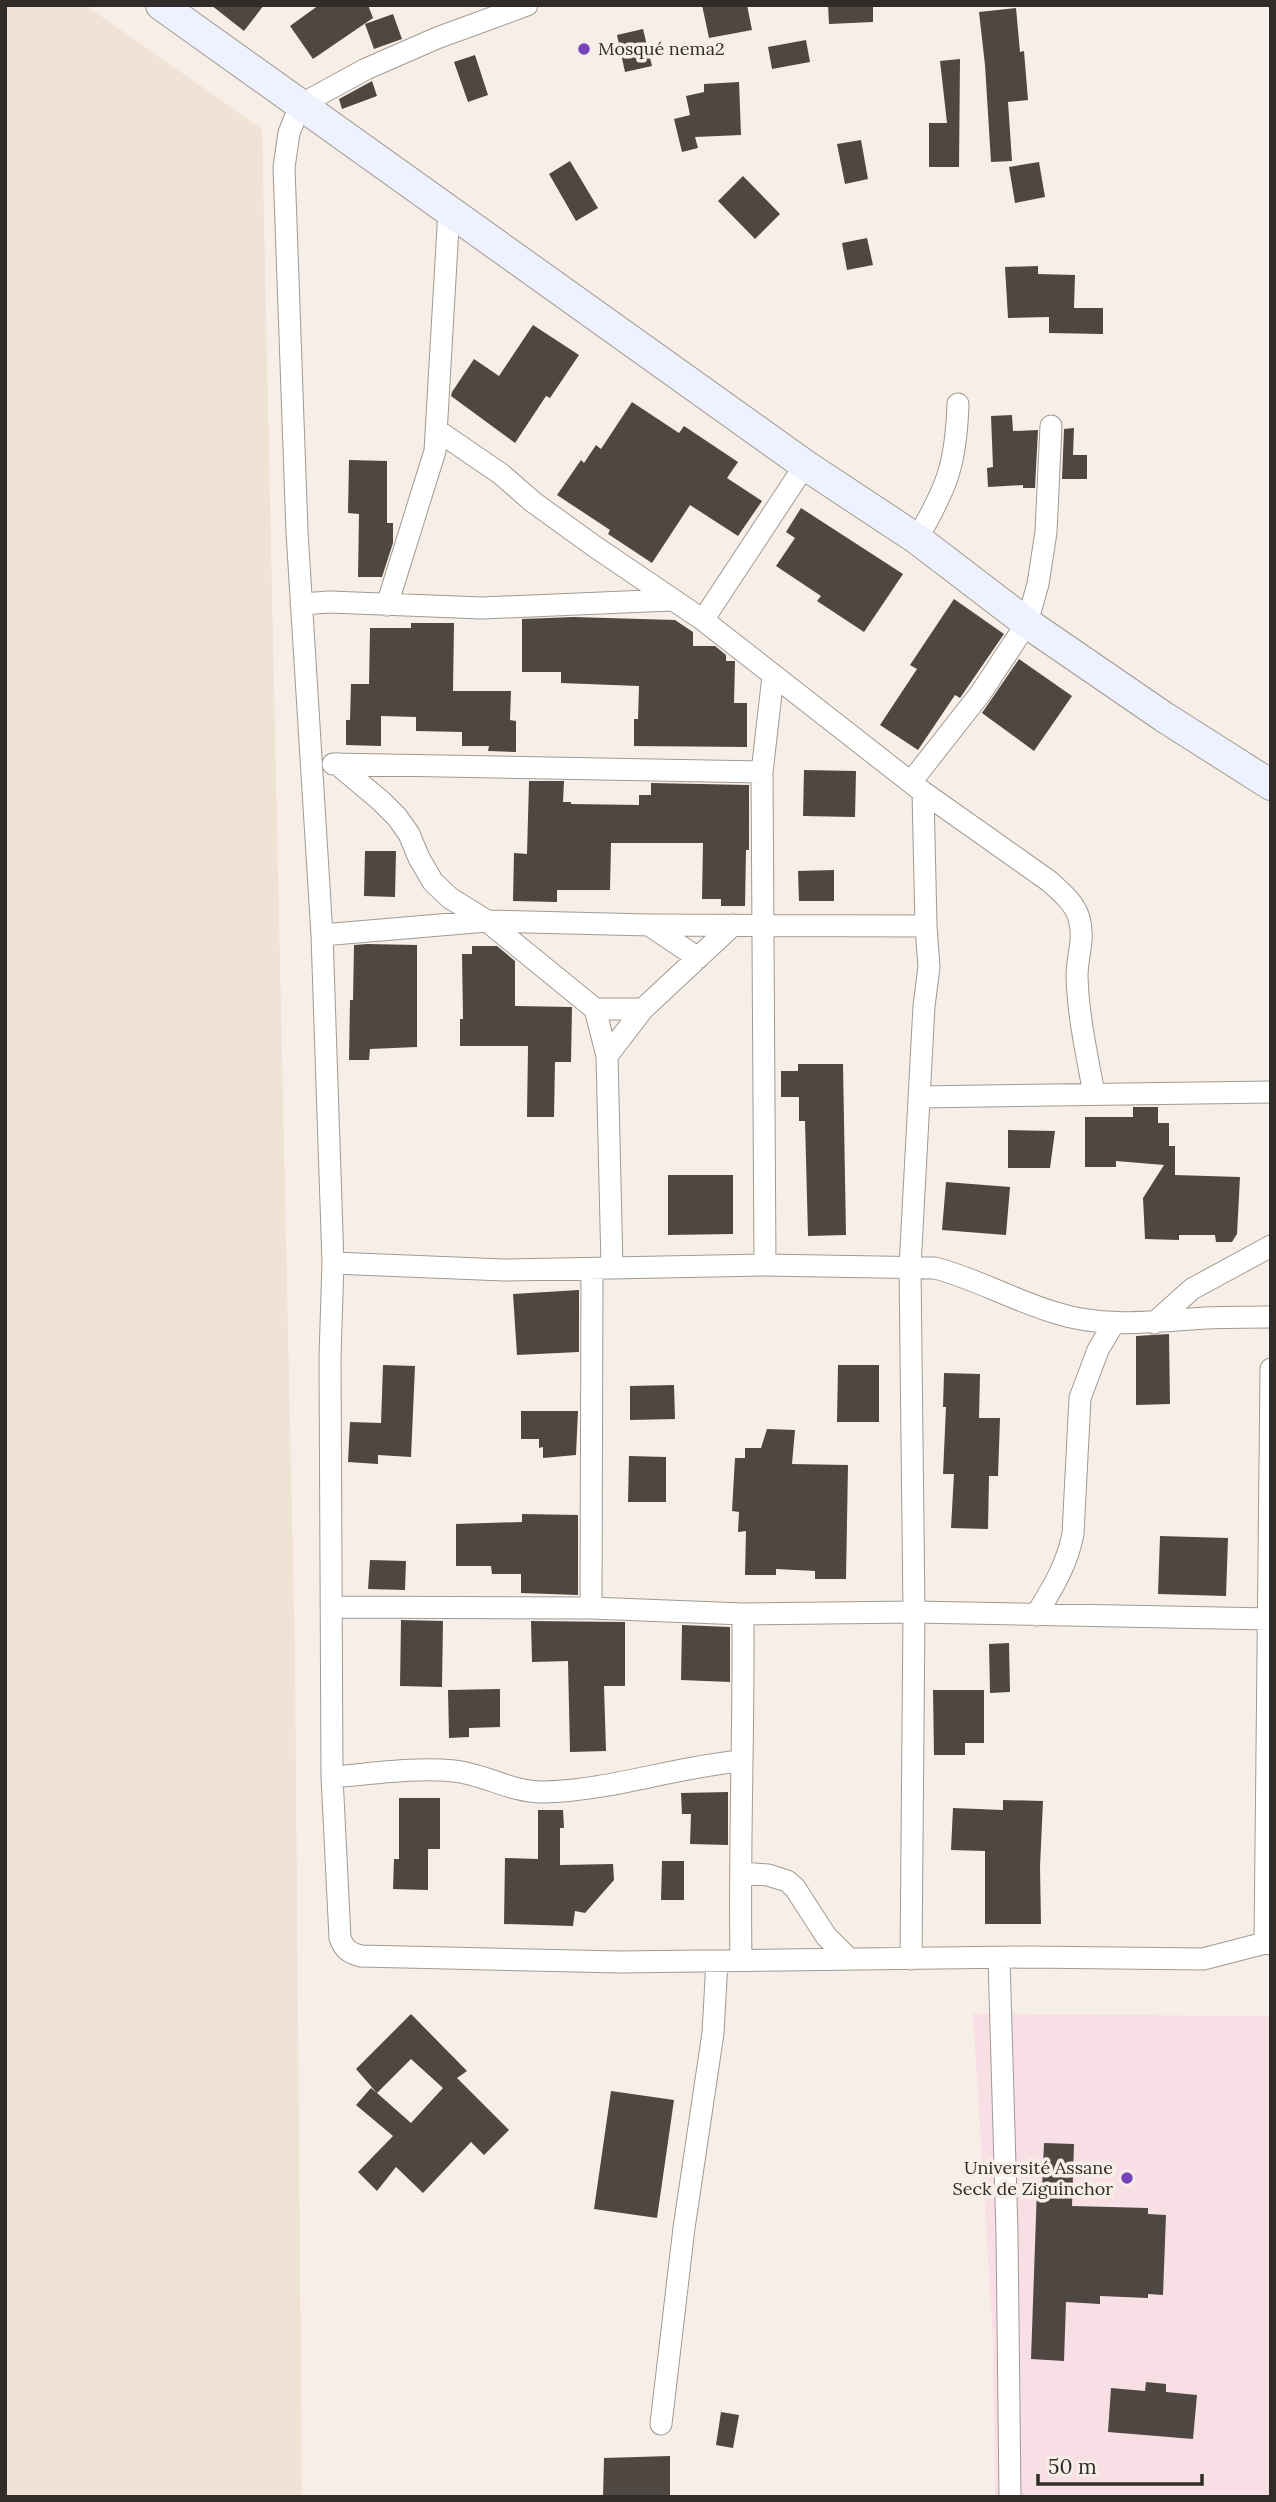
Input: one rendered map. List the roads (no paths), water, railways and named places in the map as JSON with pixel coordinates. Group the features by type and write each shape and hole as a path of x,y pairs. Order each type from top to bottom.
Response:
{"street":[{"path":"161,5 805,466 917,539 1027,623 1164,717 1271,785"},
{"path":"527,5 437,38 366,69 300,105 289,133 284,167 297,532 322,935 333,1263 330,1357 332,1777 338,1928 343,1947 350,1953 361,1956 427,1958 717,1961 1203,1959 1268,1943 1271,1369"},
{"path":"387,605 435,451 449,211"},
{"path":"917,539 941,497 952,468 957,440 958,404"},
{"path":"911,1959 914,1612 910,1267 924,1006 929,967 917,787 1027,623 1038,584 1046,532 1051,426"},
{"path":"438,431 501,474 533,502 671,600 704,620 917,787 1068,897 1078,915 1083,938 1077,974 1080,1014 1094,1094"},
{"path":"704,620 805,466"},
{"path":"301,604 330,602 482,608 671,600"},
{"path":"765,1265 762,772 773,676"},
{"path":"337,764 397,817 409,834 433,882 450,898 487,921 595,1009 607,1056 591,1608"},
{"path":"310,765 762,772"},
{"path":"322,935 487,921 649,925 926,926"},
{"path":"649,925 698,958"},
{"path":"607,1056 643,1009 733,925"},
{"path":"595,1009 643,1009"},
{"path":"919,1097 1271,1091"},
{"path":"1154,1323 1192,1289 1271,1246"},
{"path":"333,1263 504,1270 765,1265 935,1268 958,1274 1058,1314 1114,1323 1271,1317"},
{"path":"1036,1615 1062,1572 1070,1552 1080,1398 1098,1350 1114,1323"},
{"path":"332,1608 591,1608 743,1614 914,1612 1269,1619"},
{"path":"741,1960 743,1614"},
{"path":"332,1777 453,1771 539,1792 630,1782 741,1761"},
{"path":"742,1873 768,1875 787,1881 795,1888 827,1936 849,1959"},
{"path":"999,1958 1007,2234 1010,2497"},
{"path":"661,2424 684,2228 713,2033 717,1961"}],"place":[{"name":"Mosqué nema2","path":"584,49"},
{"name":"Université Assane Seck de Ziguinchor","path":"1127,2178"}]}
